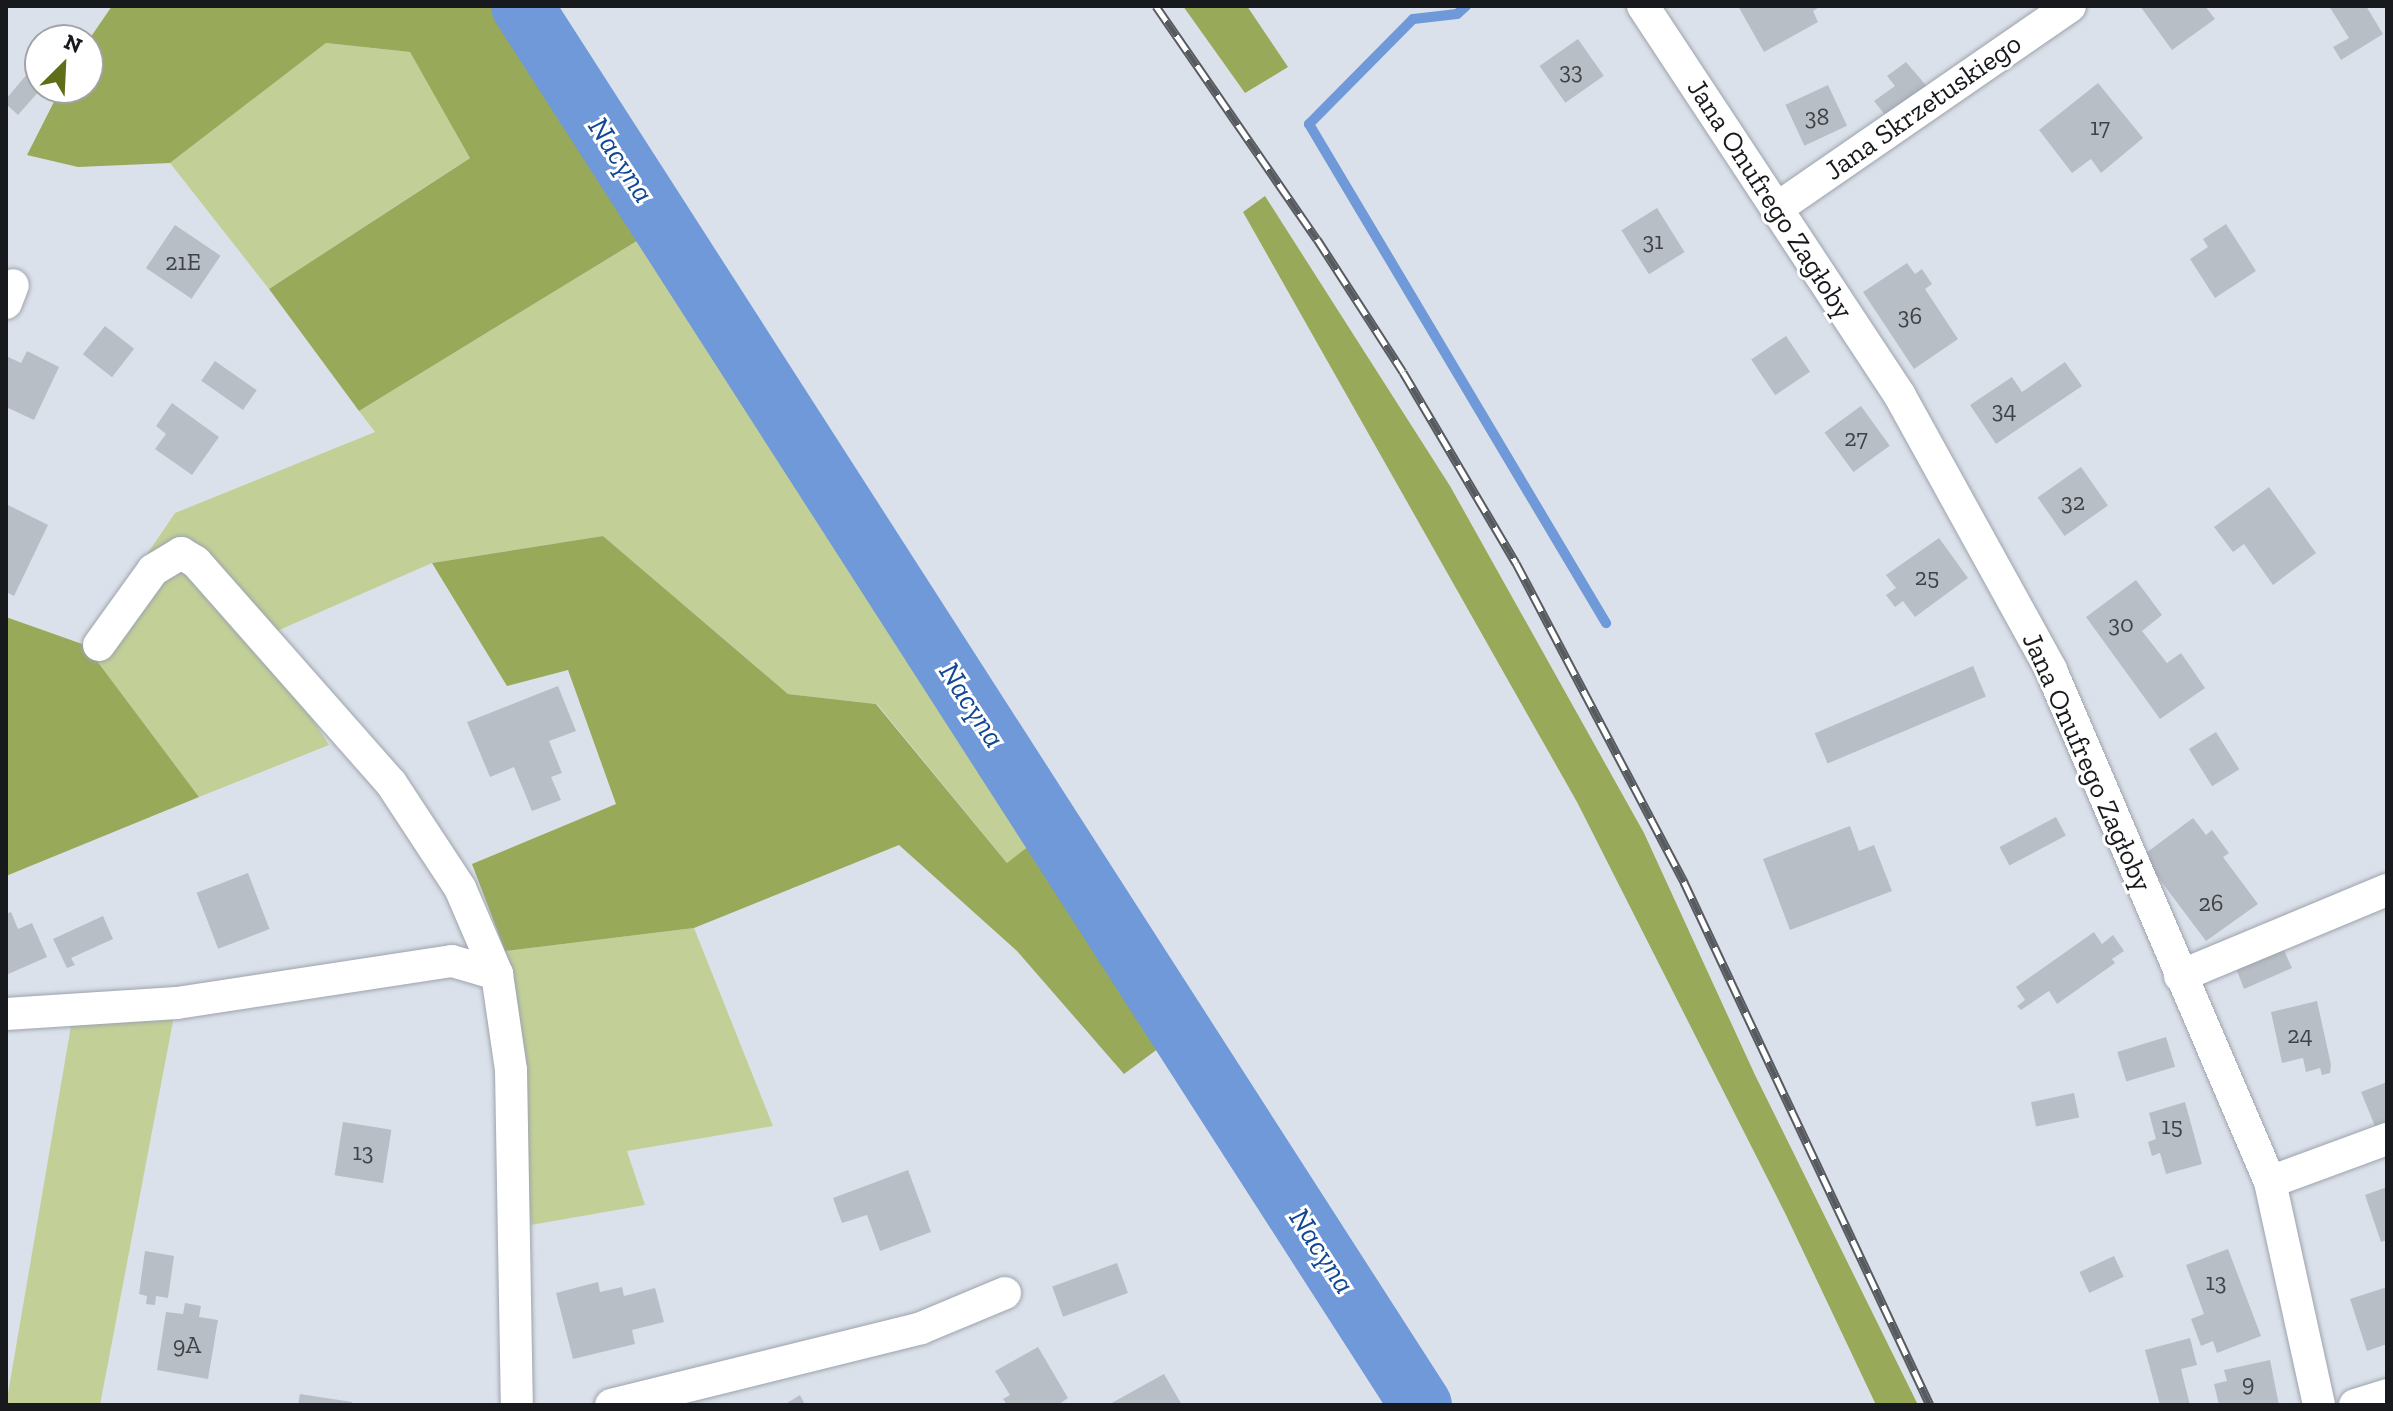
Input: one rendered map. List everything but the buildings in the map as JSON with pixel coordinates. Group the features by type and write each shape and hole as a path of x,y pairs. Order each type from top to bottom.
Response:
{"street":[{"name":"Jana Onufrego Zagłoby","path":"1643,6 1900,396 2051,670 2270,1182 2319,1405"},
{"name":"Jana Skrzetuskiego","path":"1776,209 2070,6"},
{"path":"99,645 153,570 181,553 196,562 391,783 460,888 497,974 511,1070 517,1405"},
{"path":"2180,976 2387,890"},
{"path":"6,1014 177,1003 452,961 497,974"},
{"path":"2270,1182 2387,1139"},
{"path":"611,1405 921,1328 1005,1293"},
{"path":"2355,1405 2387,1395"}],"green space":[{"path":"112,6 502,6 645,236 359,411 269,289 470,158 410,52 326,43 170,163 78,167 27,155 53,104 104,104 104,24 100,24"},
{"path":"1183,6 1247,6 1288,67 1245,93"},
{"path":"326,43 410,52 471,157 269,289 170,163"},
{"path":"1265,196 1450,486 1644,833 1755,1075 1918,1405 1876,1405 1785,1213 1577,802 1243,212"},
{"path":"645,236 1029,846 1008,864 877,704 788,694 603,536 432,563 261,638 329,745 199,797 85,645 175,513 375,432 359,411"},
{"path":"603,536 788,694 876,704 1007,863 1029,846 1159,1048 1124,1074 1017,951 899,845 694,928 505,951 472,864 616,804 568,670 507,686 432,563"},
{"path":"6,617 85,645 199,797 6,876"},
{"path":"694,928 773,1126 627,1151 645,1205 531,1225 505,951"},
{"path":"174,1016 100,1405 6,1405 72,1020"}],"waterway":[{"name":"Nacyna","path":"522,6 1421,1405"},
{"path":"1466,6 1457,14 1413,19 1309,124 1606,623"},
{"path":"1344,1285 1355,1258"}],"railway":[{"path":"1156,6 1317,239 1403,372 1516,563 1684,882 1930,1405"}]}
